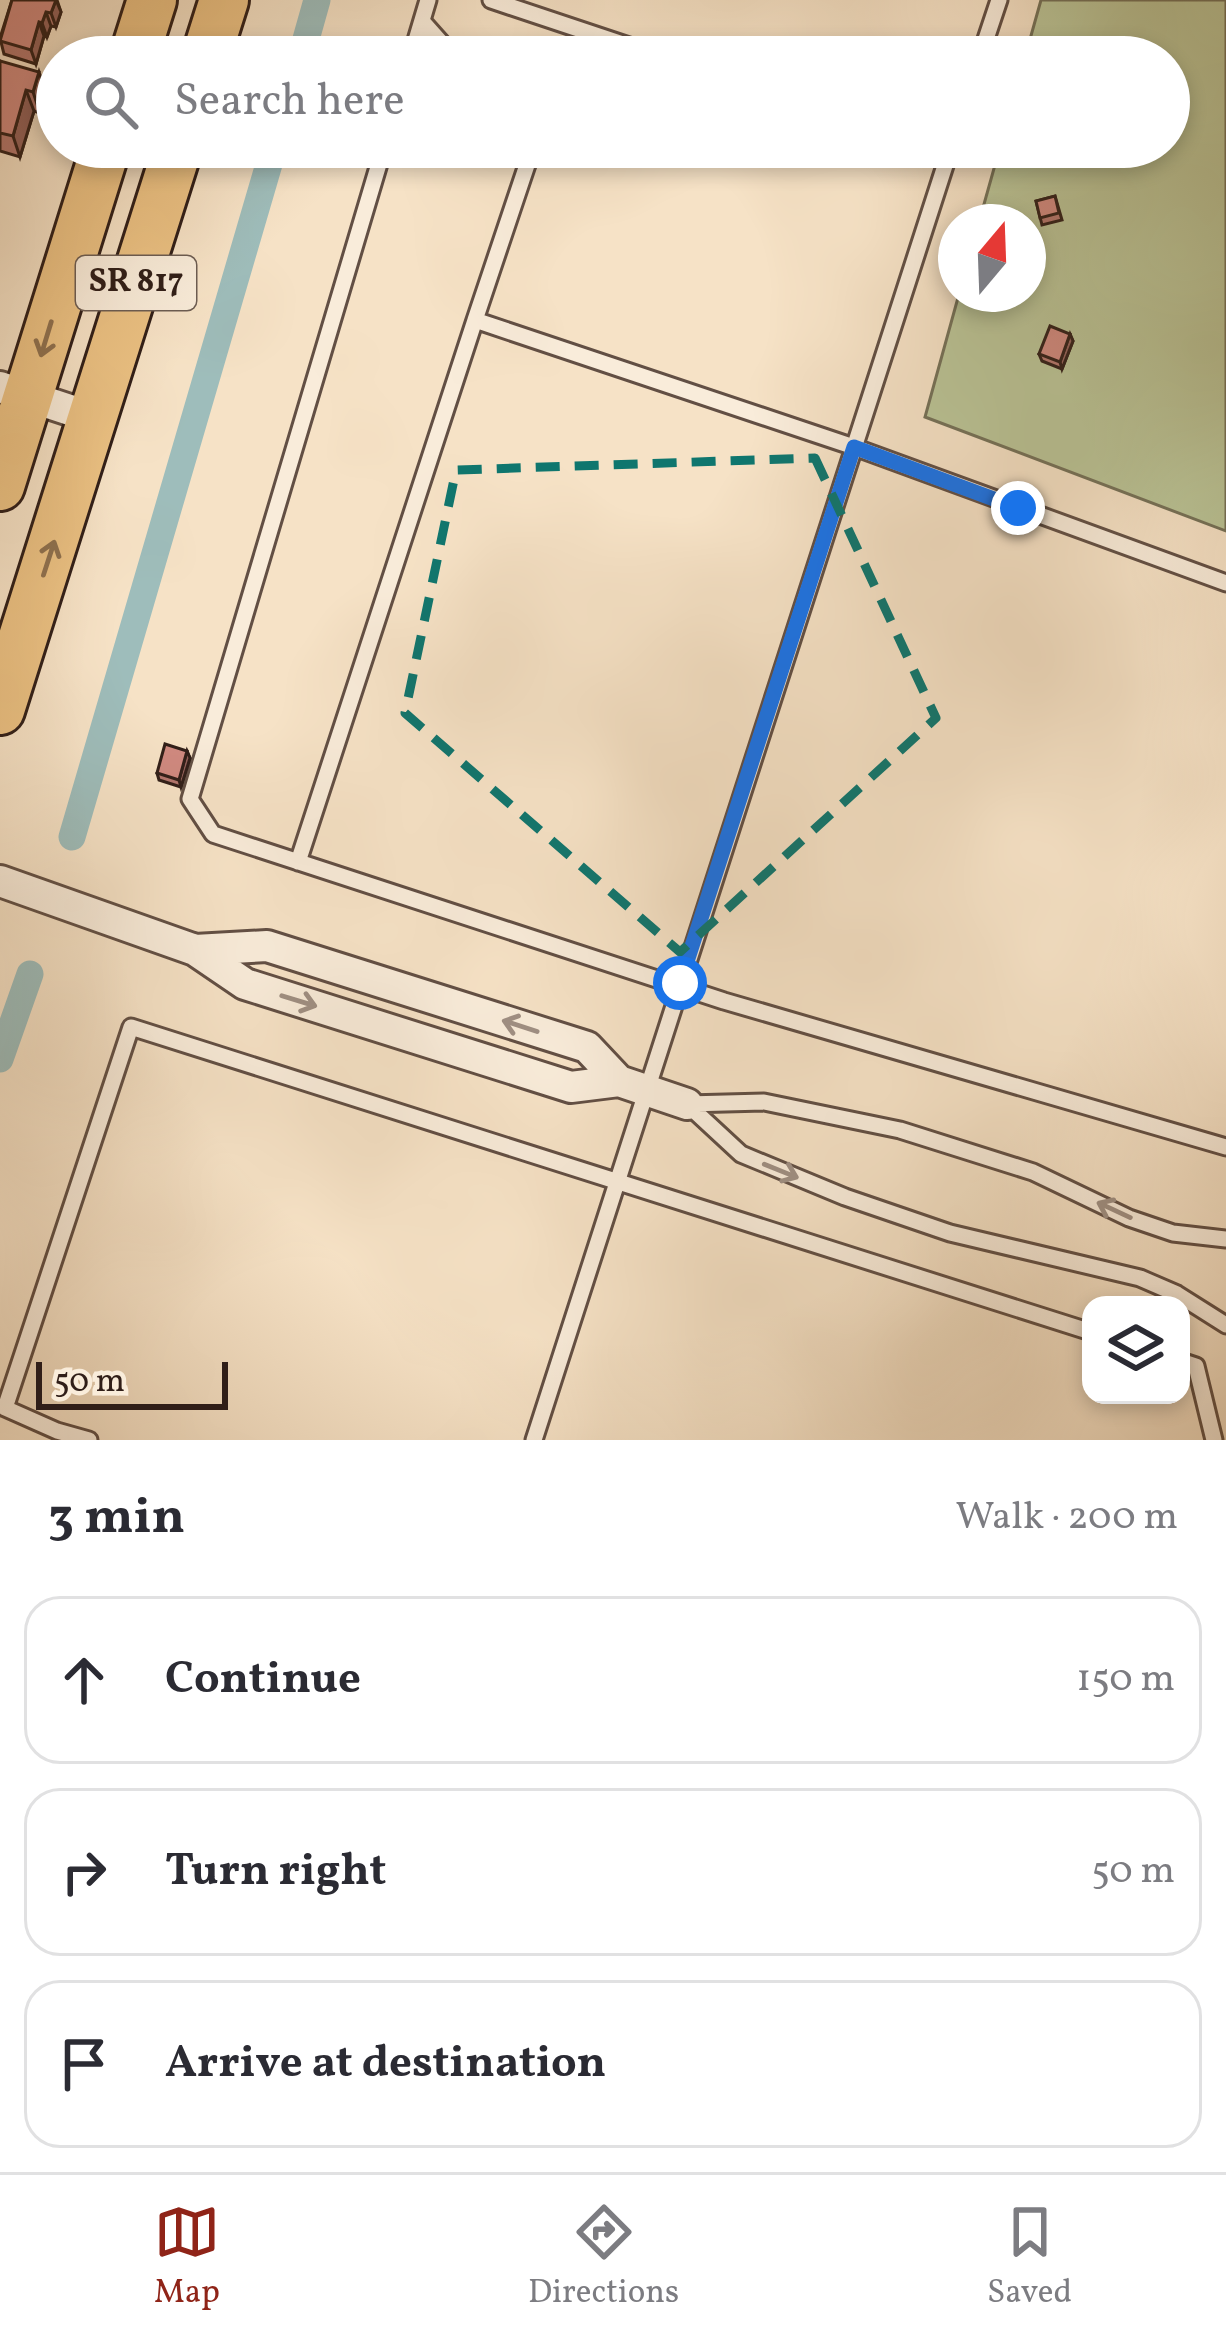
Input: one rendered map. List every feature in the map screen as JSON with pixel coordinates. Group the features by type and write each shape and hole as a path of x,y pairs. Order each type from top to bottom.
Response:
{"main road":[{"path":"141,36 152,0"},
{"path":"213,36 224,0"},
{"name":"SR 817","path":"0,486 14,392 98,168"},
{"name":"SR 817","path":"0,710 171,168"}],"street":[{"path":"14,392 94,418"},
{"path":"0,881 195,950 245,984 572,1087 633,1086 687,1104"},
{"path":"195,950 267,946 586,1048 633,1086"}],"lane":[{"path":"417,36 428,0"},
{"path":"491,0 599,36"},
{"path":"987,36 999,0"},
{"path":"422,21 435,36"},
{"path":"378,168 190,799 213,834 724,1001 1226,1148"},
{"path":"298,862 526,168"},
{"path":"534,1440 616,1182 633,1086 680,983 854,447 938,168"},
{"path":"475,320 854,447 1226,583"},
{"path":"89,1440 50,1436 4,1408 131,1027 1082,1330"},
{"path":"687,1104 764,1102 900,1130 1033,1172 1129,1218 1173,1233 1226,1239"},
{"path":"687,1104 741,1154 845,1197 950,1233 1139,1278 1177,1294 1226,1325"},
{"path":"1190,1364 1196,1366 1214,1440"}],"highlighted area":[{"path":"815,458 936,718 680,952 405,713 456,470"}],"green space":[{"path":"1041,0 1226,0 1226,531 925,417 954,312 1046,312 1046,204 984,204 994,168 1190,168 1190,36 1031,36"}],"building":[{"path":"12,0 56,0 51,13 46,12 39,22 31,50 0,41"},
{"path":"0,61 36,71 36,82 33,92 26,90 13,136 0,133"},
{"path":"1055,196 1059,213 1046,216 1046,204 1036,201"},
{"path":"1050,326 1070,334 1060,362 1039,354"},
{"path":"165,744 187,751 179,780 157,773"}],"waterway":[{"path":"307,36 317,0"},
{"path":"72,837 268,168"},
{"path":"0,1059 30,974"}],"route":[{"path":"680,983 854,447 1018,508"}]}
